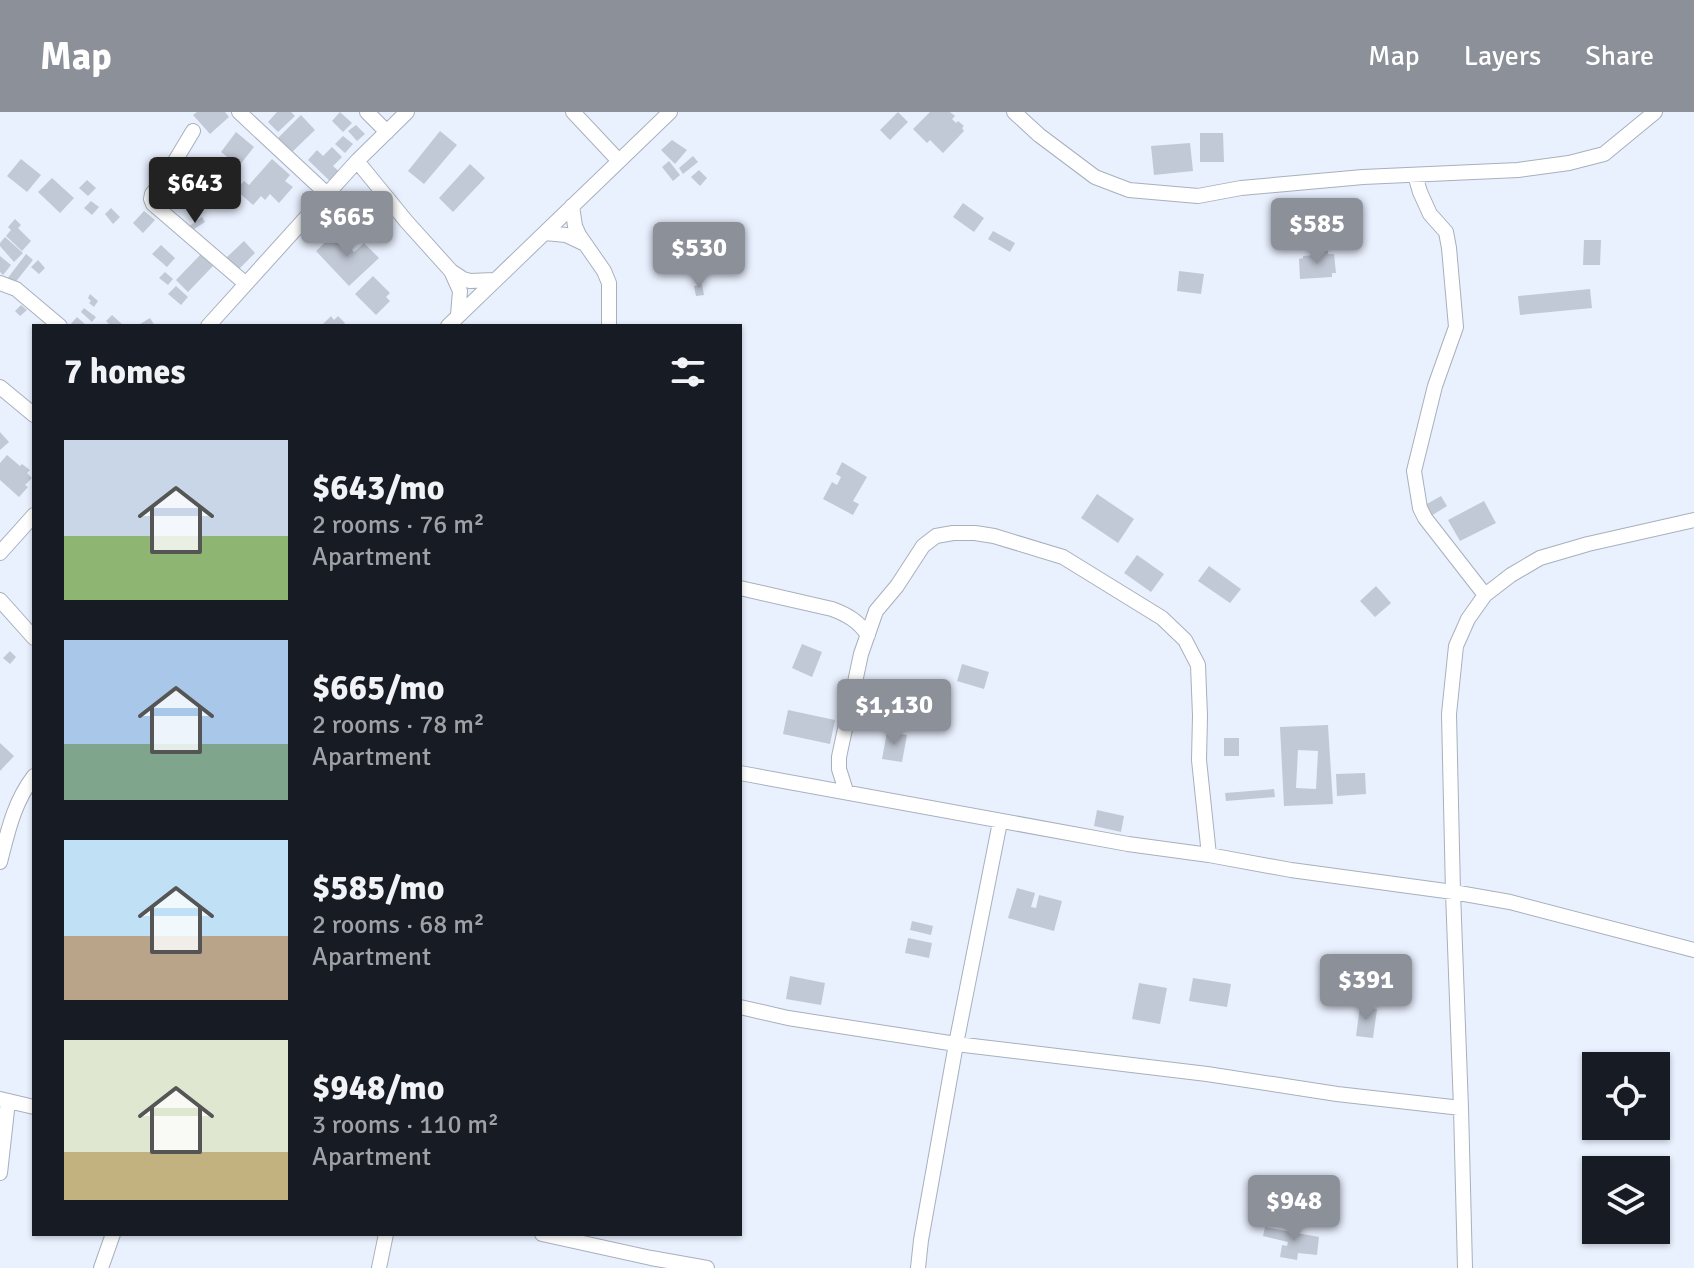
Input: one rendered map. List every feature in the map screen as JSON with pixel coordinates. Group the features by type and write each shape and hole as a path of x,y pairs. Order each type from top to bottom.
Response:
{"street":[{"path":"239,112 327,194"},
{"path":"367,112 387,132"},
{"path":"210,324 357,161 407,112"},
{"path":"573,112 619,161"},
{"path":"453,321 670,112"},
{"path":"1014,112 1095,177 1129,190 1198,196 1241,188 1363,177 1518,170 1569,163 1604,154 1655,112"},
{"path":"193,131 151,199 246,284"},
{"path":"357,161 451,271 470,281 494,280"},
{"path":"1415,175 1430,214 1446,232 1456,327 1423,429 1414,471 1416,489 1425,518 1485,595"},
{"path":"572,206 575,226 609,283 609,324"},
{"path":"545,233 566,235 585,244"},
{"path":"451,271 460,291 453,321"},
{"path":"0,283 24,294 58,324"},
{"path":"0,387 32,413"},
{"path":"0,553 32,517"},
{"path":"1465,1268 1449,714 1456,646 1468,619 1485,595 1540,558 1694,520"},
{"path":"846,791 839,769 839,757 861,654 876,611 923,546 936,536 953,533 994,536 1063,557 1162,618 1185,640 1198,665 1199,760 1209,855"},
{"path":"742,588 832,609 853,619 868,635"},
{"path":"0,600 32,636"},
{"path":"742,773 1128,844 1510,902 1694,950"},
{"path":"0,862 19,798 32,779"},
{"path":"918,1268 956,1044 1000,822"},
{"path":"742,1007 788,1018 956,1044 1461,1108"},
{"path":"0,1173 4,1100 32,1107"},
{"path":"101,1268 112,1236"},
{"path":"379,1268 386,1236"},
{"path":"549,1236 650,1263 707,1268"}],"building":[{"path":"197,112 225,112 229,117 210,134 193,115"},
{"path":"277,112 291,112 295,116 278,132 268,122"},
{"path":"340,112 352,123 343,132 332,121"},
{"path":"898,112 908,122 890,140 880,130"},
{"path":"930,112 950,112 955,116 952,119 956,123 958,121 964,126 964,131 943,153 913,129"},
{"path":"301,115 315,130 292,152 278,138"},
{"path":"356,125 365,134 357,141 348,131"},
{"path":"440,131 457,145 424,184 408,171"},
{"path":"236,132 254,147 239,166 221,152"},
{"path":"1200,133 1223,133 1224,162 1200,162"},
{"path":"343,136 353,144 345,153 335,144"},
{"path":"672,140 687,150 675,164 661,150"},
{"path":"1190,143 1193,171 1154,175 1151,146"},
{"path":"332,147 342,157 333,166 341,173 332,183 308,160 317,150 323,156"},
{"path":"693,156 698,162 683,174 679,168"},
{"path":"21,159 41,175 27,192 7,176"},
{"path":"272,159 290,175 285,181 293,187 279,203 270,194 265,200 261,196 253,205 236,190 244,181 249,185"},
{"path":"669,161 680,175 673,181 662,167"},
{"path":"470,164 485,178 453,212 439,198"},
{"path":"699,170 707,178 700,186 691,177"},
{"path":"52,178 74,198 60,213 38,192"},
{"path":"172,178 184,187 179,194 167,185"},
{"path":"87,180 96,188 88,196 79,188"},
{"path":"91,201 99,207 92,215 84,208"},
{"path":"963,203 984,218 974,232 953,217"},
{"path":"111,208 120,217 113,224 105,214"},
{"path":"144,211 155,220 143,233 133,223"},
{"path":"202,217 205,222 188,233 185,229"},
{"path":"15,219 21,225 18,228 31,241 22,251 6,236 11,230 8,227"},
{"path":"993,231 1015,243 1010,252 988,239"},
{"path":"335,233 354,252 364,243 379,258 349,286 316,251"},
{"path":"5,237 23,253 14,262 0,246"},
{"path":"1584,240 1601,240 1600,265 1583,265"},
{"path":"244,241 255,253 238,270 226,258"},
{"path":"161,245 175,258 167,267 152,254"},
{"path":"1316,251 1334,254 1336,273 1332,273 1332,277 1300,279 1299,259 1316,255"},
{"path":"26,254 33,260 14,284 7,279"},
{"path":"201,254 213,266 188,292 176,280"},
{"path":"0,256 11,265 3,275 0,272"},
{"path":"38,260 45,268 39,274 31,267"},
{"path":"1179,271 1204,274 1201,294 1177,291"},
{"path":"165,272 173,279 168,285 159,278"},
{"path":"373,276 390,293 386,297 390,301 376,315 355,294"},
{"path":"702,284 704,295 696,296 694,286"},
{"path":"176,286 188,297 181,305 168,294"},
{"path":"1590,289 1592,308 1520,315 1518,296"},
{"path":"90,294 98,301 94,307 89,303"},
{"path":"21,305 27,310 20,316 15,311"},
{"path":"84,308 96,317 92,322 81,312"},
{"path":"112,315 122,324 109,324 106,321"},
{"path":"331,316 334,320 338,316 345,323 344,324 323,324"},
{"path":"77,317 85,324 71,324"},
{"path":"150,318 154,324 140,324"},
{"path":"0,432 9,442 0,450"},
{"path":"7,455 30,470 27,473 32,478 19,497 0,480 0,463"},
{"path":"842,462 867,477 853,501 859,504 853,515 823,499 832,482 837,485 841,477 836,474"},
{"path":"1097,494 1134,519 1118,543 1081,518"},
{"path":"1441,496 1447,506 1431,516 1425,505"},
{"path":"1484,501 1496,523 1460,541 1448,520"},
{"path":"1137,555 1164,574 1151,592 1124,573"},
{"path":"1209,566 1241,589 1230,603 1198,581"},
{"path":"1376,586 1391,603 1375,617 1360,601"},
{"path":"802,644 822,652 812,677 792,668"},
{"path":"10,651 16,657 10,664 3,658"},
{"path":"962,664 989,672 984,689 957,681"},
{"path":"788,710 835,720 830,744 783,734"},
{"path":"1328,725 1333,804 1284,806 1280,727","holes":["1298,750 1318,751 1316,789 1296,788"]},
{"path":"887,732 907,735 902,762 882,759"},
{"path":"1224,738 1239,738 1239,756 1224,756"},
{"path":"0,743 14,756 0,771"},
{"path":"1365,773 1366,794 1337,796 1336,774"},
{"path":"1274,789 1275,797 1226,801 1225,793"},
{"path":"1097,810 1124,816 1121,832 1094,826"},
{"path":"1017,888 1035,893 1031,907 1036,908 1039,895 1062,901 1054,931 1008,918"},
{"path":"912,921 933,926 931,935 910,930"},
{"path":"908,938 932,943 929,958 905,953"},
{"path":"790,976 825,983 821,1005 786,999"},
{"path":"1193,978 1231,984 1227,1007 1189,1001"},
{"path":"1139,983 1167,988 1160,1024 1132,1019"},
{"path":"1360,1007 1377,1009 1373,1038 1356,1036"},
{"path":"1265,1227 1319,1237 1317,1255 1298,1253 1297,1260 1280,1257 1282,1245 1287,1246 1288,1242 1263,1236"}]}
